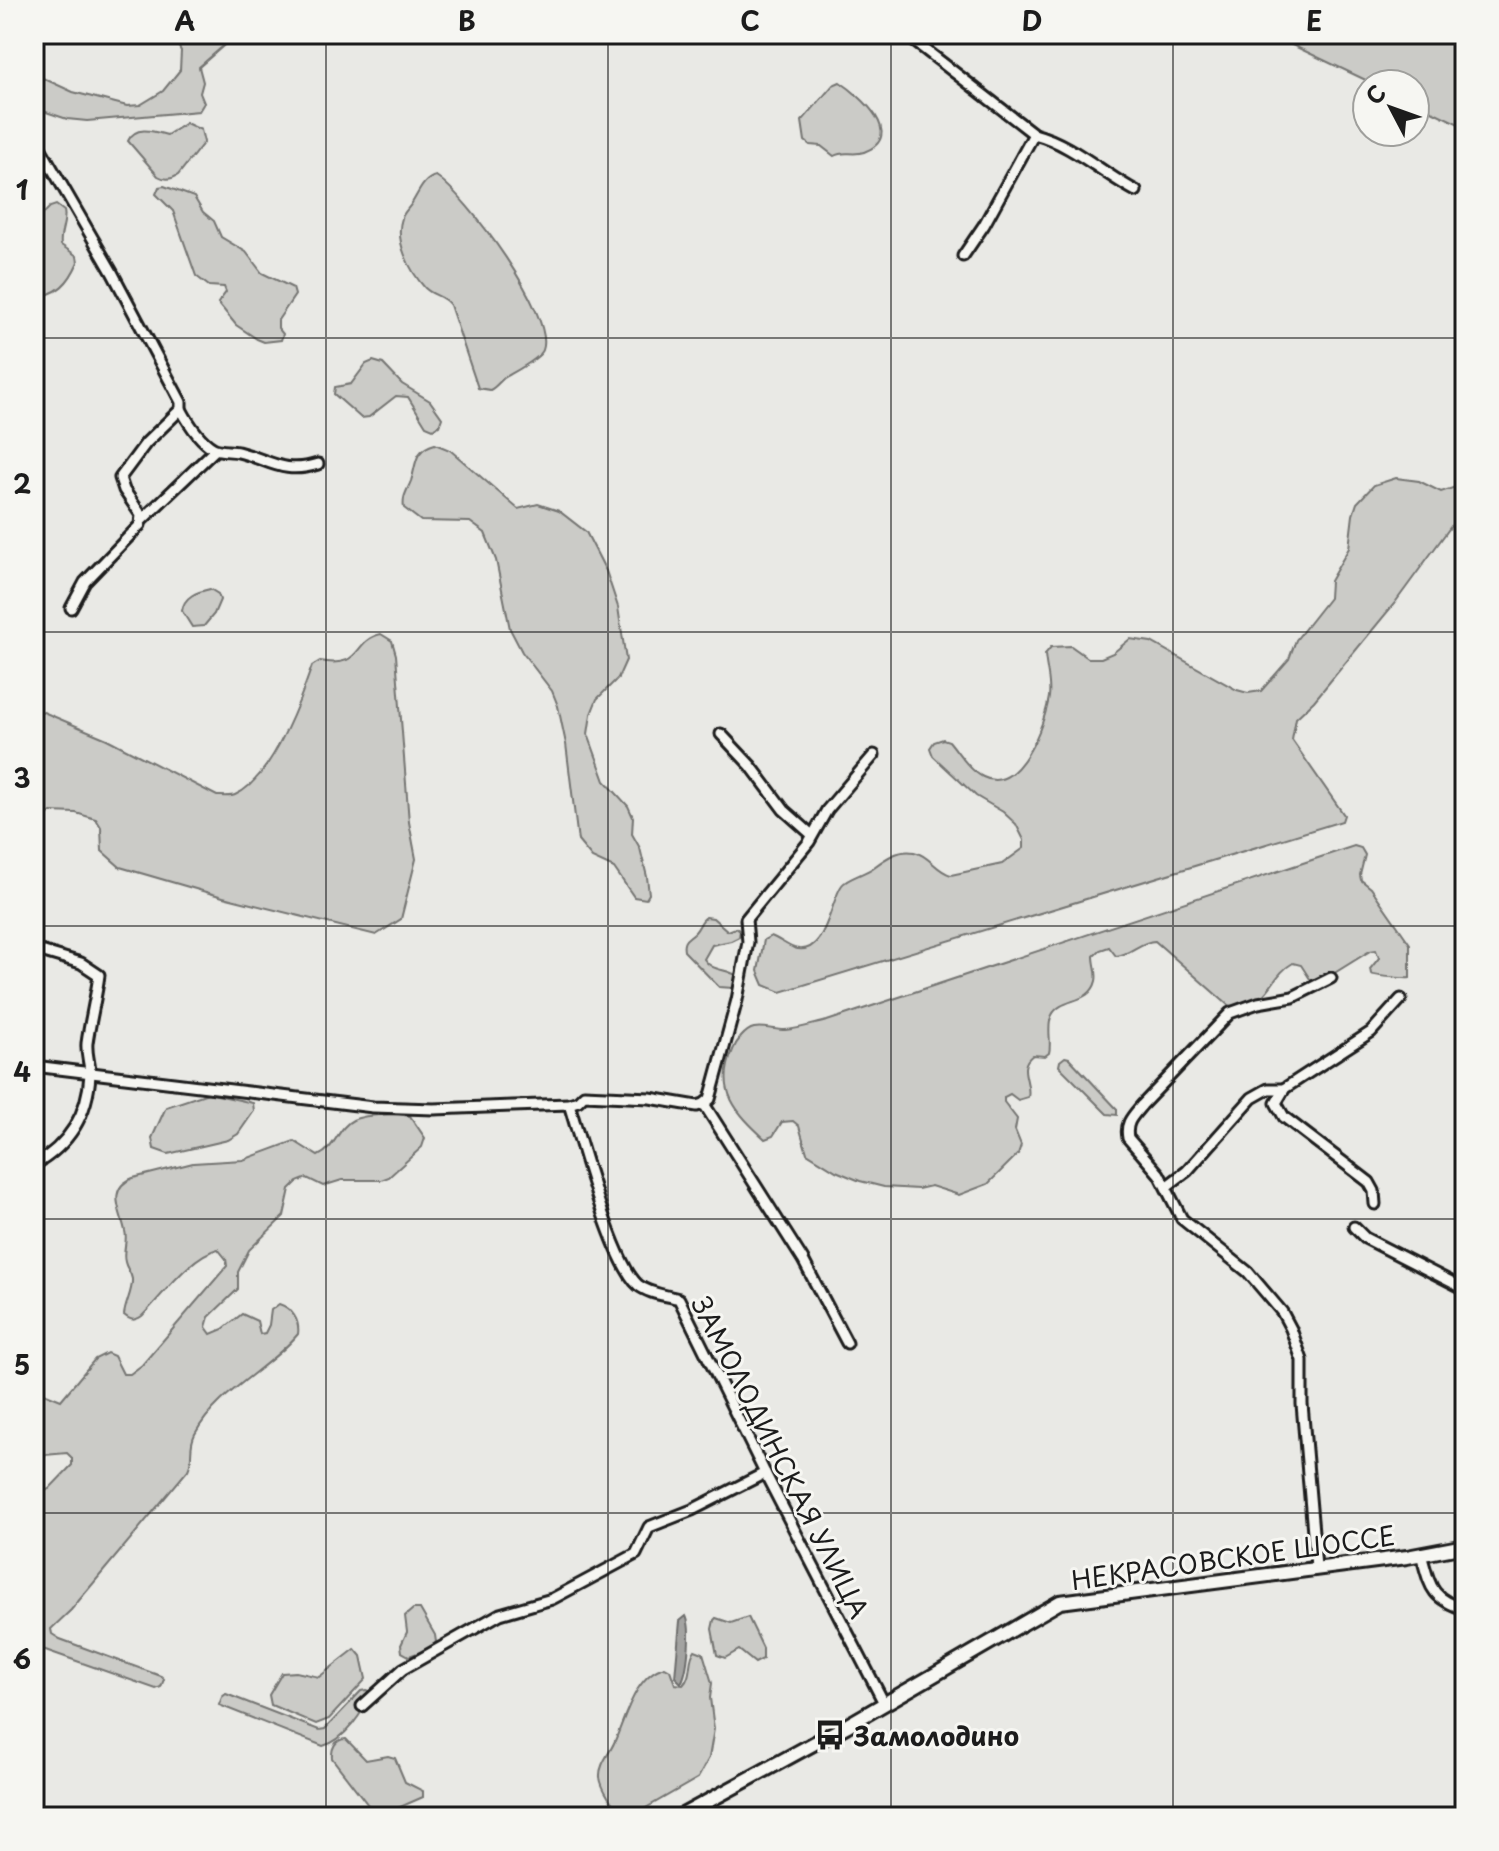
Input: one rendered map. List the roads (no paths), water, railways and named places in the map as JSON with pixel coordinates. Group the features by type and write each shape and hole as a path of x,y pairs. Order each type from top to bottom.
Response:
{"street":[{"path":"905,34 1034,134 1059,142 1136,191"},
{"path":"963,256 984,225 1034,134"},
{"path":"34,137 165,369 189,423 215,450 242,453 283,468 318,464"},
{"path":"142,520 120,478 146,443 181,409"},
{"path":"71,608 79,589 129,538 142,520 215,450"},
{"path":"721,734 751,766 784,810 811,834"},
{"path":"34,1066 373,1107 569,1104 584,1095 704,1104 710,1099 737,1000 748,942 746,919 809,842 811,834 850,781 874,755"},
{"path":"34,949 81,963 99,975 86,1055 90,1074 84,1107 73,1133 57,1150 34,1165"},
{"path":"1316,1567 1302,1404 1302,1360 1291,1329 1282,1312 1248,1272 1182,1219 1167,1186 1128,1138 1126,1129 1129,1121 1230,1013 1258,1003 1293,997 1331,978"},
{"path":"1375,1204 1374,1191 1369,1182 1280,1113 1276,1103 1284,1089 1371,1032 1401,999"},
{"path":"1167,1186 1187,1171 1252,1098 1268,1089 1284,1089"},
{"name":"ЗАМОЛОДИНСКАЯ УЛИЦА","path":"569,1104 590,1173 625,1268 646,1291 679,1299 884,1703"},
{"path":"704,1104 803,1260 847,1343"},
{"path":"1354,1227 1365,1238 1465,1289"},
{"path":"362,1706 403,1669 500,1614 552,1599 636,1554 649,1527 692,1510 765,1473"},
{"name":"НЕКРАСОВСКОЕ ШОССЕ","path":"679,1817 1060,1602 1465,1546"},
{"path":"1421,1554 1432,1592 1443,1601 1465,1609"}],"place":[{"name":"Замолодино","path":"830,1735"}]}
